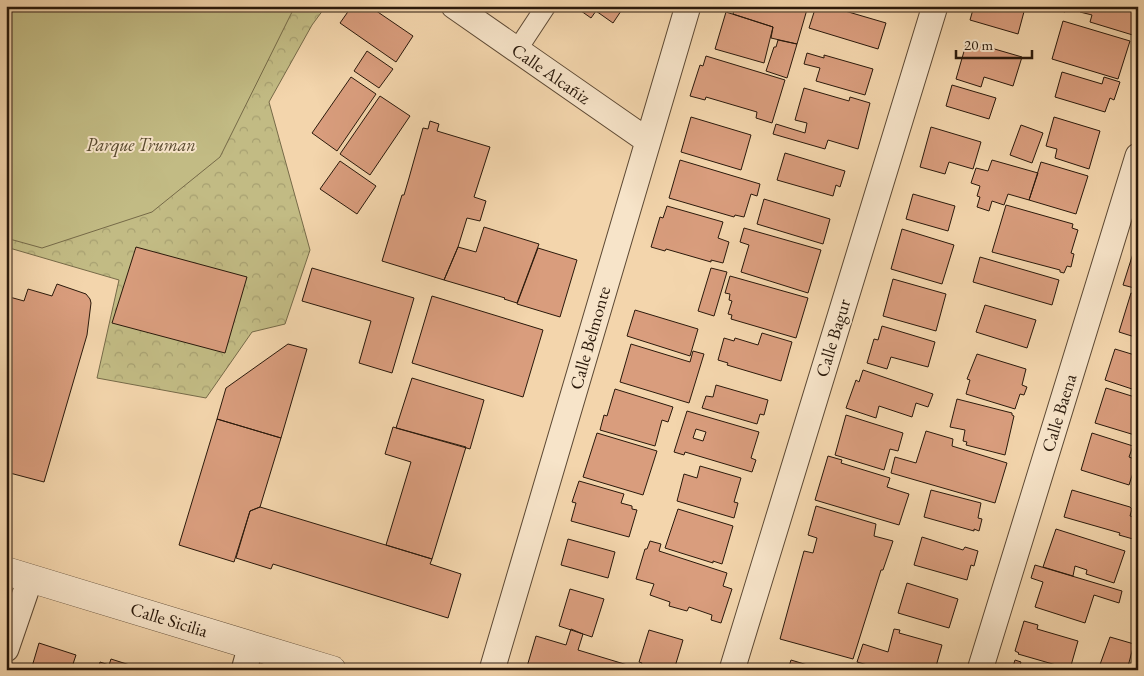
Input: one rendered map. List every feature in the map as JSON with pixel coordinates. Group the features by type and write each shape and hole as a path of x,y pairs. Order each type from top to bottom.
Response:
{"street":[{"name":"Calle Alcañiz","path":"454,6 648,141"},
{"path":"517,50 546,6"},
{"name":"Calle Belmonte","path":"492,670 688,6"},
{"name":"Calle Bagur","path":"732,670 935,6"},
{"name":"Calle Baena","path":"980,670 1138,156"},
{"path":"6,649 18,575"},
{"name":"Calle Sicilia","path":"18,575 247,657 332,670"}],"green space":[{"name":"Parque Truman","path":"6,6 326,6 312,25 269,102 310,250 285,324 252,332 206,398 97,378 119,280 6,247"},
{"path":"6,6 285,6 293,10 220,157 152,212 42,248 6,238"}],"building":[{"path":"352,6 369,6 413,36 396,62 340,23"},
{"path":"574,6 616,6 621,11 613,23 596,11 591,18"},
{"path":"735,6 808,6 797,44 771,38 773,27 733,14"},
{"path":"816,6 828,6 886,23 878,49 809,28"},
{"path":"974,6 1018,6 1025,8 1018,34 970,20"},
{"path":"1044,6 1067,6 1065,12"},
{"path":"1082,6 1138,6 1138,30 1136,36 1090,22 1092,15 1080,12"},
{"path":"726,12 773,27 764,63 715,49"},
{"path":"1063,21 1130,41 1118,79 1052,59"},
{"path":"778,40 797,44 787,78 766,71"},
{"path":"967,41 1022,57 1013,86 984,77 981,87 956,79"},
{"path":"367,51 393,69 379,88 354,71"},
{"path":"807,53 824,58 824,55 873,69 865,95 816,81 820,68 804,64"},
{"path":"706,56 785,80 772,123 756,118 757,112 706,97 705,100 690,96 700,65 703,66"},
{"path":"1062,72 1102,84 1104,77 1120,82 1114,100 1110,98 1105,112 1055,97"},
{"path":"351,77 376,94 337,151 312,133"},
{"path":"952,85 996,98 989,119 946,106"},
{"path":"804,88 849,101 850,97 870,103 858,149 828,140 825,149 773,134 776,124 805,133 807,123 795,120"},
{"path":"380,96 410,116 370,175 340,154"},
{"path":"691,117 751,135 741,170 681,152"},
{"path":"1054,117 1100,131 1089,169 1055,158 1057,149 1046,146"},
{"path":"430,121 439,124 437,131 490,147 474,197 486,201 480,221 467,218 458,247 444,280 382,261 402,195 404,195 423,128 428,129"},
{"path":"1021,125 1043,133 1032,163 1010,155"},
{"path":"931,127 981,142 973,169 949,162 945,174 920,167"},
{"path":"785,153 845,171 840,187 836,185 833,196 777,180"},
{"path":"680,160 760,184 757,196 751,194 744,217 735,215 734,217 669,198"},
{"path":"992,160 1038,173 1029,200 1008,194 1004,205 992,201 989,211 977,207 980,197 977,196 980,186 971,183 976,168 988,171"},
{"path":"340,161 376,186 357,214 320,189"},
{"path":"1041,162 1088,176 1076,214 1029,200"},
{"path":"913,194 955,206 948,231 906,219"},
{"path":"764,199 830,219 823,244 757,224"},
{"path":"1006,205 1073,224 1072,228 1078,230 1071,253 1074,254 1071,267 1067,266 1064,273 1060,272 1060,270 992,252"},
{"path":"667,206 723,222 718,238 729,242 723,263 711,260 711,262 666,249 665,251 651,247 660,217 663,218"},
{"path":"484,227 539,244 517,303 444,280 458,247 476,252"},
{"path":"744,228 821,250 808,293 741,272 749,245 740,242"},
{"path":"902,229 954,245 942,284 891,269"},
{"path":"1136,244 1138,245 1138,289 1123,285"},
{"path":"136,247 247,277 225,353 112,323"},
{"path":"538,248 577,260 560,317 517,304"},
{"path":"980,257 1059,280 1052,305 973,282"},
{"path":"312,268 414,298 392,373 359,363 371,321 302,301"},
{"path":"711,268 727,272 714,316 698,311"},
{"path":"730,276 808,298 796,338 731,319 732,315 728,314 732,301 729,300 730,294 725,293"},
{"path":"893,279 946,294 936,331 883,316"},
{"path":"57,284 86,294 91,303 87,335 44,482 6,472 6,296 24,301 28,289 52,296"},
{"path":"1131,293 1138,295 1138,338 1119,332"},
{"path":"432,296 543,330 523,397 412,363"},
{"path":"985,305 1036,320 1027,348 976,332"},
{"path":"635,310 698,329 690,356 627,336"},
{"path":"882,326 935,342 928,367 891,357 887,369 867,363 874,339 878,340"},
{"path":"762,333 792,342 781,381 727,365 728,363 718,360 724,338 734,341 735,338 758,345"},
{"path":"288,344 307,349 281,438 217,419 226,388"},
{"path":"631,344 690,362 693,351 704,354 689,403 620,382"},
{"path":"1115,349 1138,356 1138,391 1105,380"},
{"path":"977,354 1026,369 1022,385 1027,387 1024,395 1020,394 1015,409 966,394 970,380 967,379"},
{"path":"863,370 933,394 928,407 916,403 912,417 879,406 876,418 846,408 856,380 859,382"},
{"path":"412,378 484,400 470,449 396,428"},
{"path":"716,385 768,400 764,415 760,414 757,424 702,408 706,396 713,397"},
{"path":"1106,388 1138,398 1134,411 1138,412 1138,436 1095,423"},
{"path":"615,389 673,407 668,422 662,420 655,446 600,430 604,415 607,416"},
{"path":"957,399 1012,413 1014,416 1005,455 966,445 967,442 963,441 965,430 950,427"},
{"path":"687,411 759,432 751,458 756,460 752,472 685,452 684,455 674,452","holes":["696,429 706,432 703,441 693,438"]},
{"path":"846,415 903,433 898,451 890,449 884,470 835,455"},
{"path":"217,419 281,438 260,507 250,511 234,562 179,545"},
{"path":"393,427 466,447 432,559 386,545 411,462 385,454"},
{"path":"926,431 953,439 952,446 1007,463 995,503 891,473 895,457 916,463"},
{"path":"597,433 657,451 643,495 583,477"},
{"path":"1092,433 1133,446 1129,457 1137,460 1129,485 1081,470"},
{"path":"828,456 842,460 841,463 890,478 887,487 909,494 899,525 815,500"},
{"path":"700,466 741,478 734,502 738,503 734,518 677,501 684,474 697,478"},
{"path":"579,481 624,494 621,503 632,506 632,509 637,510 629,537 571,521 576,503 572,502"},
{"path":"931,490 981,503 978,518 982,519 979,531 924,517"},
{"path":"1072,490 1130,507 1132,509 1130,516 1138,518 1133,539 1119,535 1120,533 1064,517"},
{"path":"816,506 876,524 874,536 893,541 883,570 881,570 853,659 780,639 804,551 813,553 817,538 808,535"},
{"path":"260,507 432,559 430,564 461,574 448,618 273,564 271,569 236,558 250,511"},
{"path":"678,509 733,526 722,564 665,548"},
{"path":"1056,529 1125,551 1114,583 1086,574 1087,570 1075,566 1073,576 1043,567"},
{"path":"922,537 963,550 965,547 978,551 974,566 971,565 967,580 914,565"},
{"path":"568,539 615,552 608,578 561,565"},
{"path":"650,541 661,544 659,551 727,573 723,586 732,589 721,623 711,620 712,615 689,607 687,611 669,606 670,602 650,595 654,584 636,579 645,549 647,549"},
{"path":"1035,565 1122,591 1119,603 1094,595 1085,623 1035,607 1043,582 1031,578"},
{"path":"907,583 958,599 949,628 898,613"},
{"path":"570,589 604,599 592,637 559,626"},
{"path":"1024,621 1038,625 1037,629 1078,641 1070,669 1018,654 1015,651"},
{"path":"571,629 583,634 578,650 644,670 526,670 536,636 566,645"},
{"path":"894,629 900,630 899,633 942,645 935,670 885,670 857,662 863,644 888,652"},
{"path":"649,630 683,640 674,670 640,668 642,663 639,662"},
{"path":"1110,637 1134,644 1127,670 1098,670"},
{"path":"39,643 76,655 71,670 31,670"},
{"path":"111,659 136,667 135,670 98,670 100,662 109,665"},
{"path":"791,660 824,670 788,670"},
{"path":"1015,660 1021,662 1019,668 1025,670 1012,670"}]}
